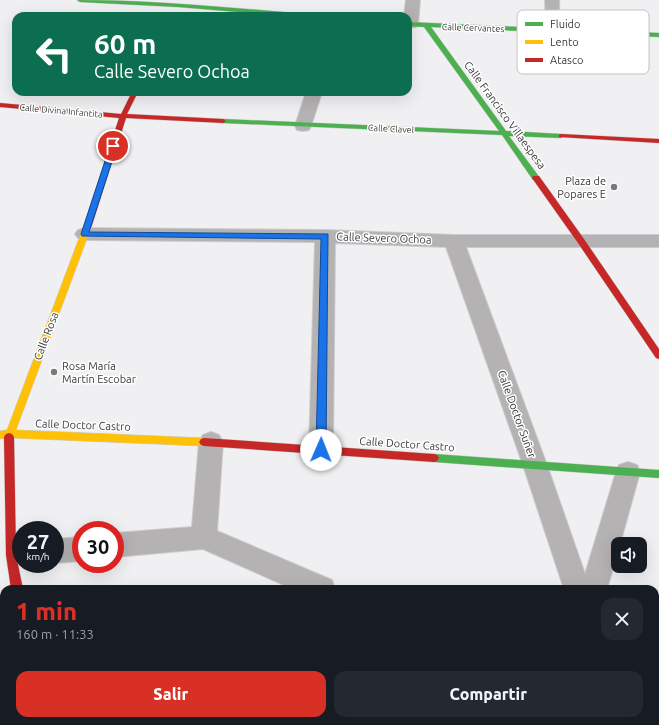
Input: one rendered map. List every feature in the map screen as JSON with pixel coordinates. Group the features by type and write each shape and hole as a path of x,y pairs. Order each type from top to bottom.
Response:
{"street":[{"path":"80,0 250,12"},
{"path":"411,12 413,0"},
{"path":"552,0 552,10"},
{"name":"Calle Cervantes","path":"412,24 517,30"},
{"name":"Calle Francisco Villaespesa","path":"427,26 582,241 656,347"},
{"name":"Calle Cervantes","path":"649,35 659,35"},
{"name":"Calle Rosa","path":"16,585 11,555 4,435 85,234 123,116 133,96"},
{"path":"303,126 313,96"},
{"name":"Calle Divina Infantita","path":"0,105 123,116"},
{"name":"Calle Clavel","path":"123,116 303,126 659,141"},
{"name":"Calle Severo Ochoa","path":"85,234 325,236 454,240 659,241"},
{"path":"321,450 325,236"},
{"name":"Calle Doctor Suñer","path":"454,240 536,465 576,585"},
{"name":"Calle Doctor Castro","path":"4,435 211,442 659,474"},
{"path":"204,537 211,442"},
{"path":"595,585 628,472"},
{"path":"124,544 204,537 313,585"}],"traffic: fast":[{"path":"80,0 178,5 261,12"},
{"path":"412,24 517,29"},
{"path":"427,26 536,178"},
{"path":"649,35 659,35"},
{"path":"223,121 561,136"},
{"path":"434,458 659,474"}],"traffic: slow":[{"path":"9,437 88,225"},
{"path":"0,435 9,434 204,442"}],"traffic: jam":[{"path":"88,225 123,116 133,96"},
{"path":"0,105 123,116 223,121"},
{"path":"561,136 659,141"},
{"path":"536,178 581,241 659,356"},
{"path":"9,437 11,555 16,585"},
{"path":"204,442 434,458"}],"place":[{"name":"Plaza de Popares E","path":"614,187"},
{"name":"Rosa María Martín Escobar","path":"54,372"}],"route":[{"path":"113,146 85,234 325,236 321,450"}]}
